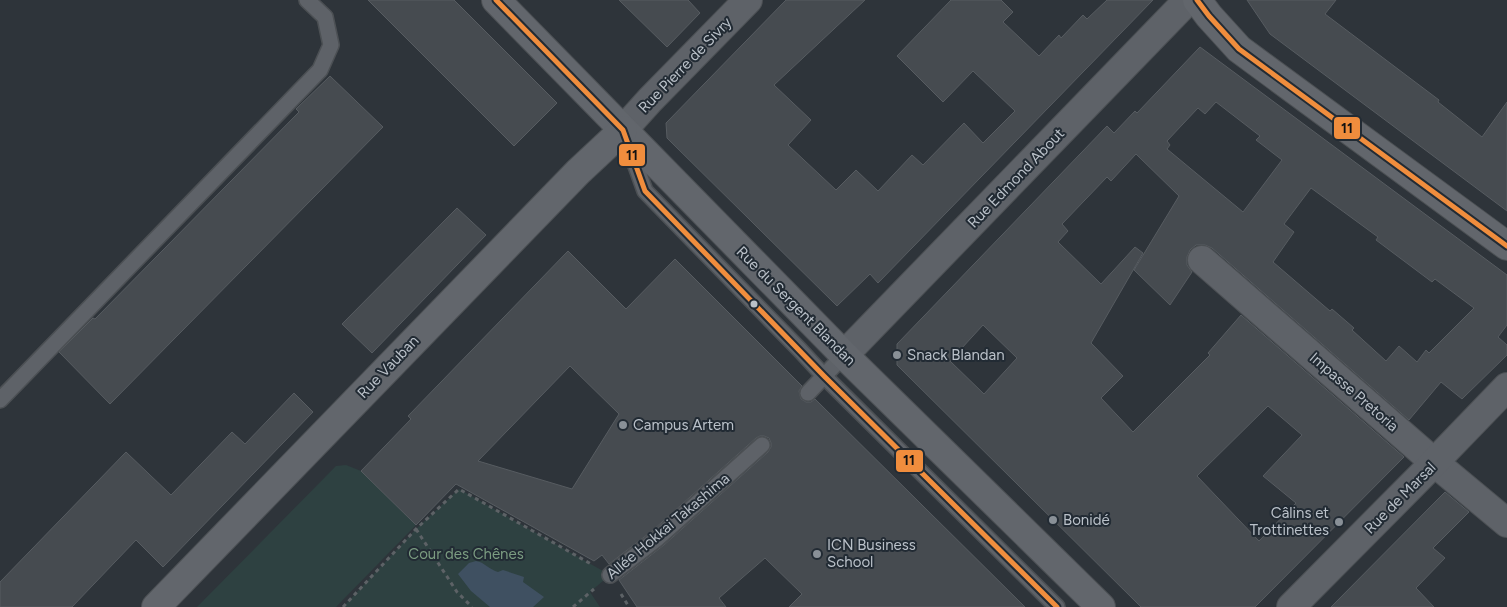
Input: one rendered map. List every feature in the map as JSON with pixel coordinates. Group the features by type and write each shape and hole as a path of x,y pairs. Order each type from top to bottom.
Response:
{"street":[{"name":"Rue du Sergent Blandan","path":"496,0 844,355 1101,607"},
{"name":"Rue Pierre de Sivry","path":"623,130 748,0"},
{"name":"Rue Edmond About","path":"844,355 1188,0"},
{"path":"1197,0 1239,49 1507,246"},
{"name":"Rue Vauban","path":"156,607 578,172 623,130"},
{"name":"Impasse Pretoria","path":"1202,260 1435,463 1507,523"},
{"name":"Rue de Marsal","path":"1291,607 1435,463 1507,387"}],"lane":[{"path":"0,400 320,70 331,45 325,17 307,0"},
{"path":"623,130 645,191 824,376 1057,607"},
{"path":"808,393 844,355"},
{"name":"Allée Hokkai Takashima","path":"610,576 658,538 762,445"}],"path":[{"path":"343,607 416,529 459,489 610,576"},
{"path":"416,529 457,592 472,607"},
{"name":"Allée Hokkai Takashima","path":"573,607 610,576"}],"green space":[{"path":"346,465 361,471 416,525 336,607 197,607 336,466"},
{"name":"Cour des Chênes","path":"459,489 610,575 590,592 600,607 343,607 416,529"}],"water":[{"path":"476,561 498,572 503,570 524,577 523,582 544,597 533,607 490,607 471,591 458,574 469,563"}],"building":[{"path":"368,0 454,0 557,103 514,146"},
{"path":"619,0 688,0 700,13 667,47"},
{"path":"786,0 865,0 774,85 811,120 788,145 836,190 856,170 878,191 912,155 923,165 964,123 983,143 1015,111 973,71 943,102 897,56 951,0 1001,0 1013,12 1003,22 1039,56 1059,35 1061,38 1083,15 1087,19 1107,0 1153,0 878,283 870,274 837,306 667,138 666,123"},
{"path":"1247,0 1336,0 1325,14 1439,100 1438,102 1482,137 1507,102 1507,211 1270,34"},
{"path":"1200,47 1507,275 1507,325 1498,337 1507,345 1507,355 1462,399 1441,382 1409,420 1212,248 1205,245 1196,245 1190,250 1187,257 1187,265 1192,272 1170,305 1134,270 1179,196 1136,154 1111,181 1107,177 1062,224 1068,231 1058,242 1101,284 1135,247 1143,253 1091,343 1123,376 1101,398 1133,432 1210,355 1208,353 1241,315 1404,457 1255,607 1141,607 897,365 897,344 1107,126 1114,133 1135,111 1137,113","holes":["1216,102 1260,136 1256,140 1282,160 1243,212 1167,149 1170,145 1167,141 1198,108 1205,114","1311,188 1378,237 1376,240 1432,282 1435,279 1474,308 1429,353 1426,350 1417,362 1399,346 1386,361 1352,330 1354,328 1332,309 1330,311 1273,262 1294,232 1284,224","983,325 1017,358 984,394 950,361","1268,406 1302,435 1263,476 1296,503 1259,541 1197,476"]},
{"path":"330,76 383,127 110,404 59,352 93,318 95,319 299,112 296,109"},
{"path":"457,208 486,235 372,353 342,324"},
{"name":"Campus Artem","path":"568,251 626,309 675,259 802,386 799,391 801,399 811,402 815,399 1025,607 789,607 802,594 765,558 719,598 726,607 637,607 619,580 664,545 768,452 771,447 769,438 760,436 756,438 652,531 609,564 602,555 594,561 456,484 416,525 361,471 411,419 408,416","holes":["570,366 619,414 572,489 478,461"]},
{"path":"294,393 313,412 163,567 136,540 72,607 0,607 0,582 126,452 171,495 232,432 245,444"},
{"path":"1445,492 1469,512 1433,548 1445,558 1416,588 1434,607 1331,607"}],"transit line":[{"name":"11","path":"496,0 623,130 645,191 824,376 1057,607"},
{"name":"11","path":"1197,0 1239,49 1507,246"}],"place":[{"name":"Snack Blandan","path":"897,355"},
{"name":"Campus Artem","path":"623,425"},
{"name":"Bonidé","path":"1053,520"},
{"name":"Câlins et Trottinettes","path":"1339,522"},
{"name":"ICN Business School","path":"817,554"}]}
